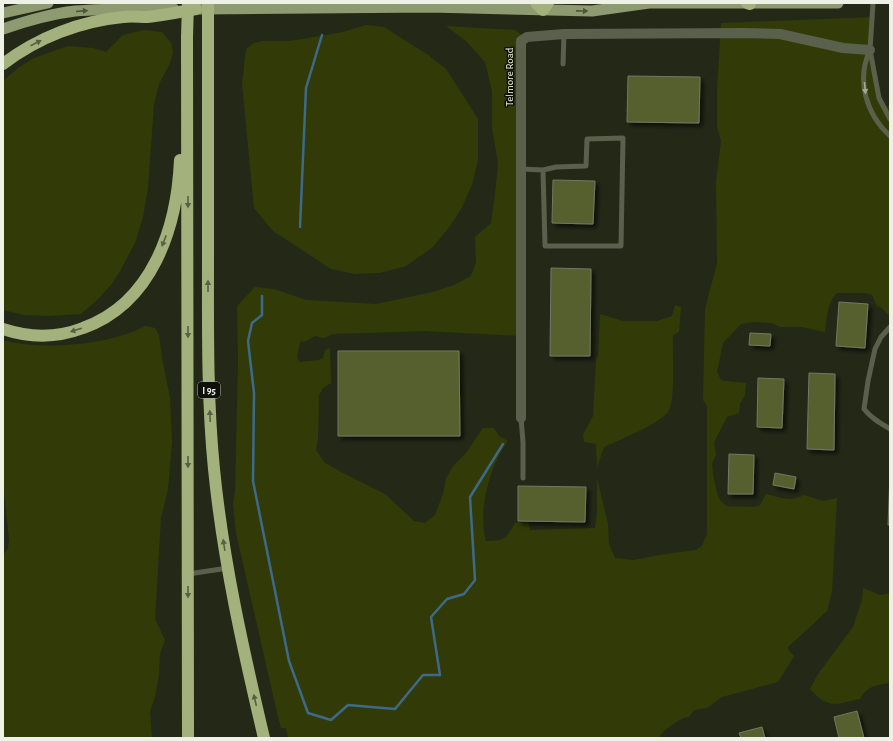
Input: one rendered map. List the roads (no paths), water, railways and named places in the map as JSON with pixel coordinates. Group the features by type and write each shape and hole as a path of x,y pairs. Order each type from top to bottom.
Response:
{"highway":[{"name":"I 95","path":"208,3 208,371 210,422 220,518 236,617 264,738"},
{"name":"I 95","path":"188,738 187,37 192,6"},
{"path":"3,64 12,57 37,43 76,27 123,17 146,17 192,6"},
{"path":"3,329 26,335 48,336 68,333 84,328 99,322 121,308 136,292 148,275 166,236 171,222 177,195 187,37"}],"main road":[{"path":"3,13 48,3"},
{"path":"645,3 649,4"},
{"path":"3,29 41,18 74,12 109,9 192,6 431,7 543,5 592,11 649,4 838,3"}],"street":[{"name":"Telmore Road","path":"521,418 521,41 527,36 564,34 780,34 843,48 870,50"}],"lane":[{"path":"873,3 870,50 879,98 890,119"},
{"path":"562,64 564,34"},
{"path":"870,50 866,59 865,68 865,91 867,101 877,124 890,136"},
{"path":"521,169 543,170 556,167 586,166 587,139 623,138 620,246 545,246 543,170"},
{"path":"890,327 881,337 875,349 864,409 879,423 890,429"},
{"path":"521,418 523,478"},
{"path":"188,574 228,568"}],"waterway":[{"path":"300,227 306,88 322,35"},
{"path":"262,296 262,315 252,323 248,341 254,393 253,481 289,661 308,713 331,720 348,705 395,709 423,675 440,675 431,617 447,599 464,594 475,580 470,497 503,444"}]}
